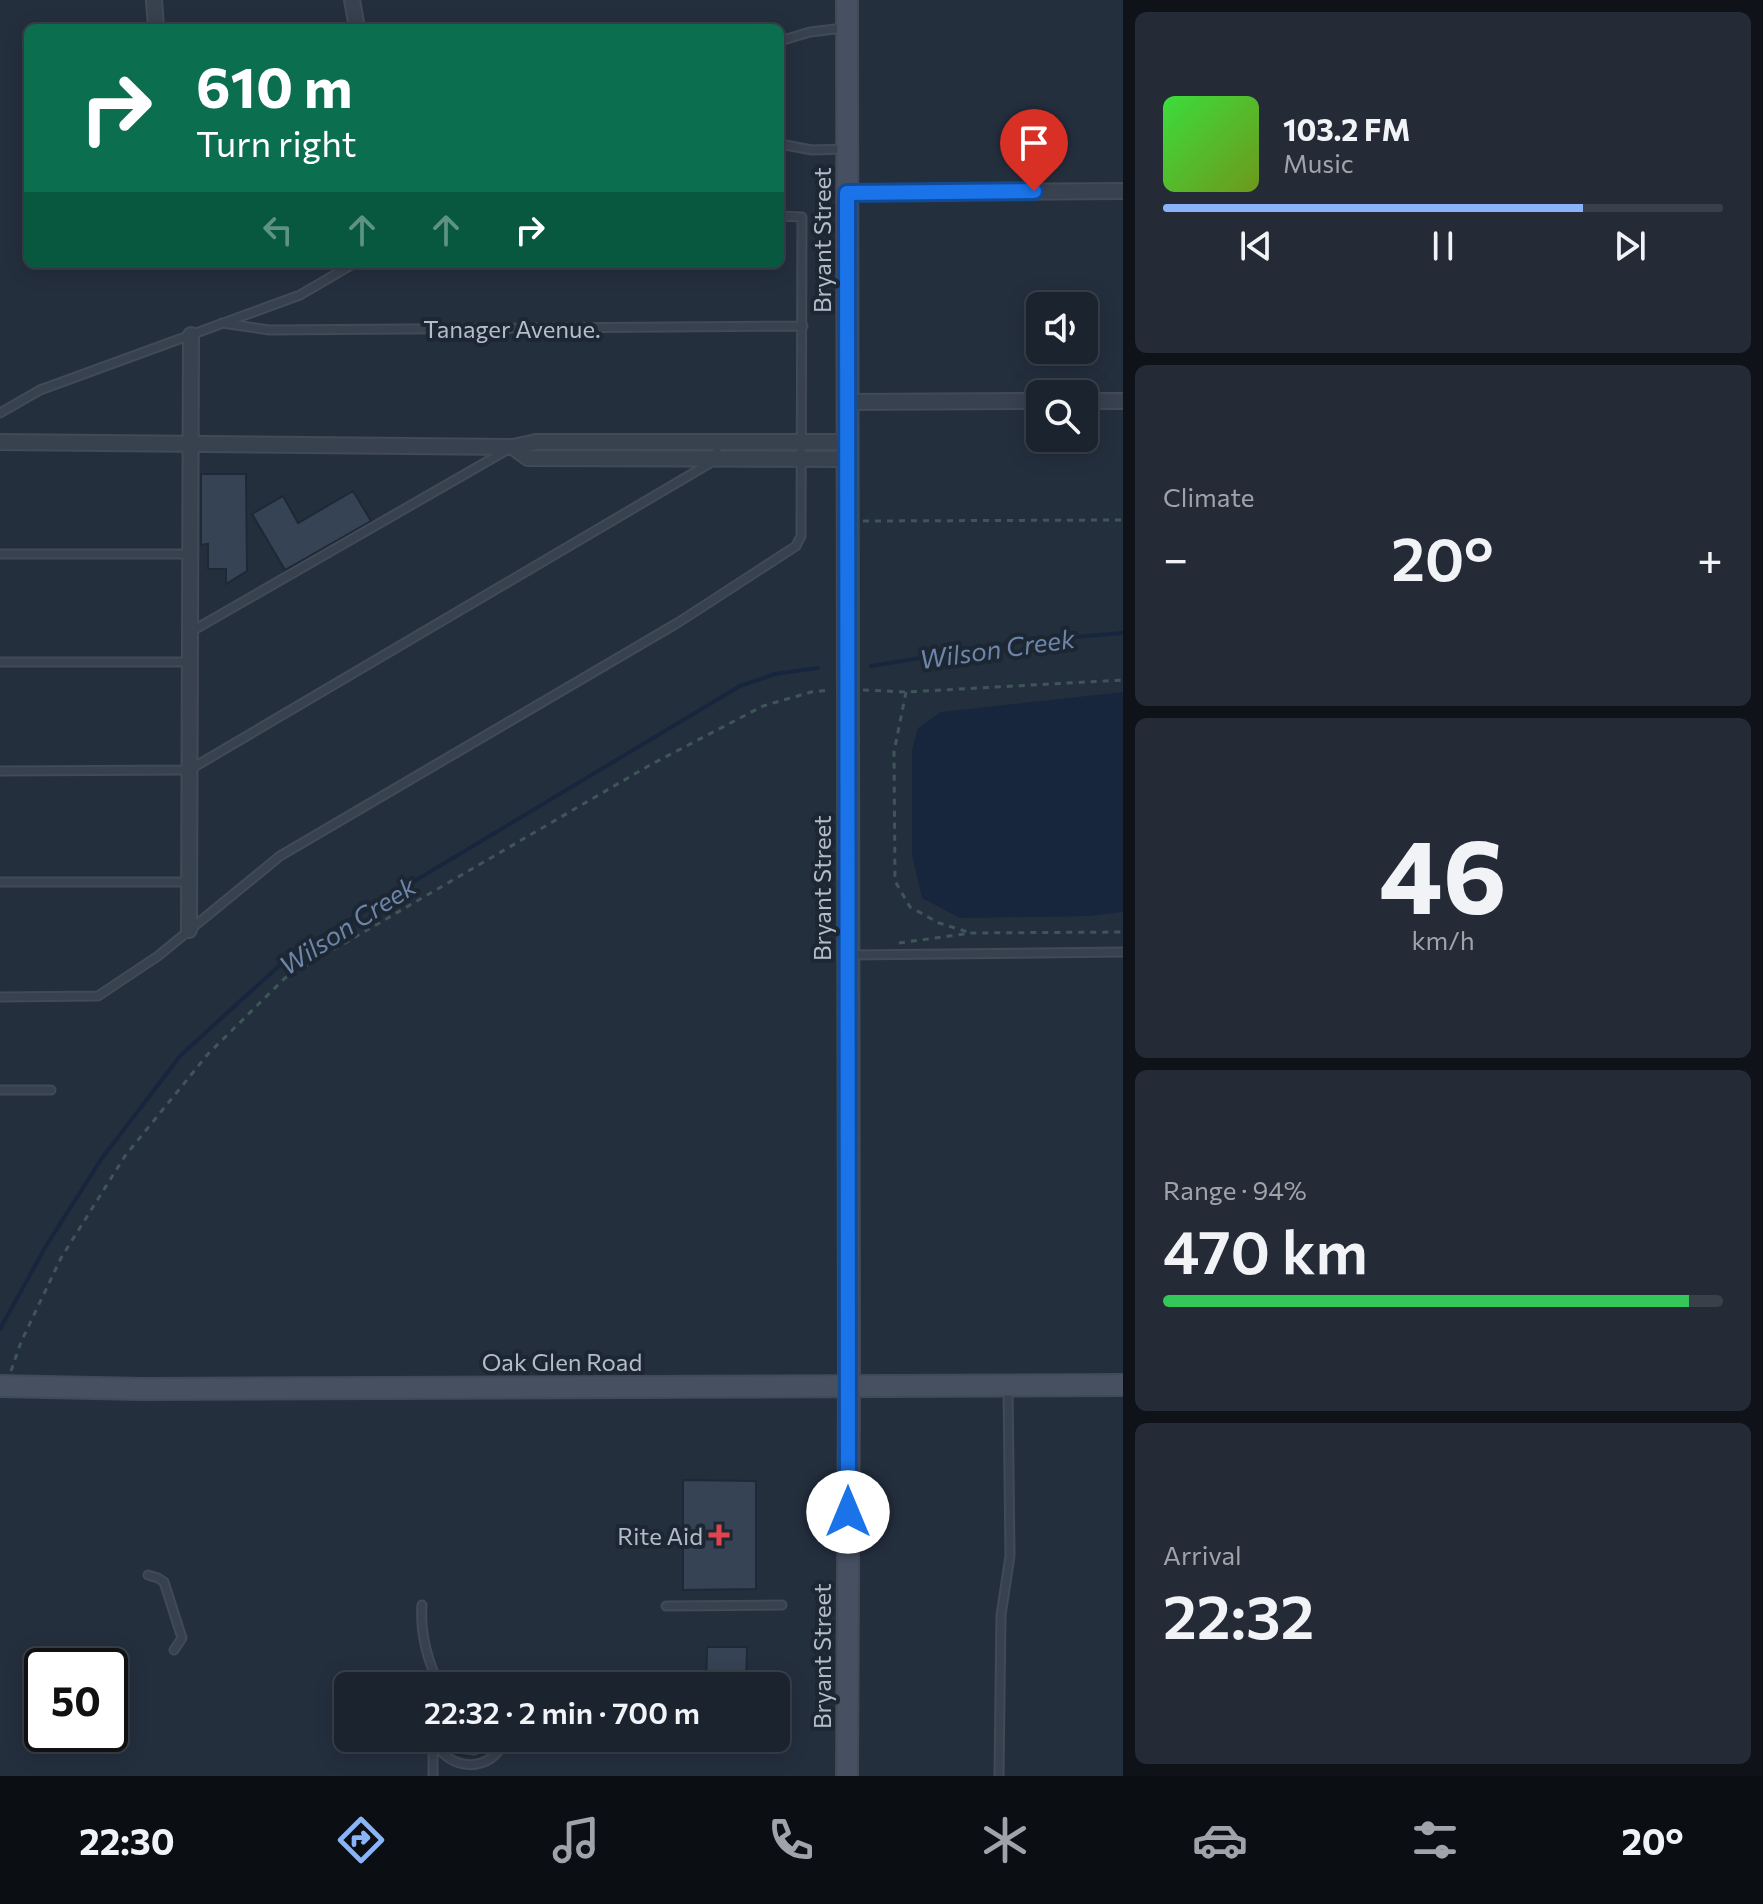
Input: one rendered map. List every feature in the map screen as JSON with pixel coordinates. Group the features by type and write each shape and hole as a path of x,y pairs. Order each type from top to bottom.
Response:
{"main road":[{"name":"Bryant Street","path":"847,0 847,1776"},
{"name":"Oak Glen Road","path":"3,1386 142,1389 1123,1385"}],"street":[{"path":"154,0 156,24"},
{"path":"352,0 356,24"},
{"path":"975,192 1123,191"},
{"path":"189,930 191,335"},
{"path":"847,402 1026,401"},
{"path":"1098,401 1123,401"},
{"path":"0,442 513,447 536,442 801,442 847,451"},
{"path":"513,447 528,458 801,459 847,451"}],"lane":[{"path":"784,40 810,32 847,27"},
{"path":"784,145 812,150 847,149"},
{"path":"847,193 975,192"},
{"path":"0,997 98,996 158,956 280,856 679,622 796,546 801,536 802,217 784,216"},
{"path":"0,413 40,390 300,295 346,268"},
{"name":"Tanager Avenue.","path":"222,323 269,330 803,326"},
{"path":"0,771 189,770 717,459 717,443"},
{"path":"190,632 513,447"},
{"path":"0,554 190,554"},
{"path":"0,662 190,662"},
{"path":"0,882 189,882"},
{"path":"847,955 1123,952"},
{"path":"0,1090 51,1090"},
{"path":"999,1776 1001,1615 1010,1556 1007,1386"},
{"path":"148,1575 164,1582 182,1638 174,1650"},
{"path":"422,1605 420,1625 433,1672"},
{"path":"666,1606 782,1605"},
{"path":"433,1752 433,1776"},
{"path":"440,1752 462,1765 488,1761 499,1752"}],"path":[{"path":"847,521 1123,520"},
{"path":"3,1386 61,1258 125,1156 208,1054 285,978 650,765 763,706 811,692 847,689 906,692 1123,680"},
{"path":"906,692 894,752 895,881 910,907 939,923 971,933"},
{"path":"891,944 971,933 1123,932"}],"water":[{"path":"1123,692 1123,912 1089,916 960,918 922,898 912,855 912,750 918,728 941,712"}],"building":[{"path":"201,474 246,474 247,571 226,584 226,569 208,569 208,544 201,545"},
{"path":"353,491 371,521 285,570 252,514 283,496 298,523"},
{"name":"Rite Aid","path":"683,1480 756,1481 756,1589 683,1590"},
{"path":"707,1647 747,1647 746,1672 706,1672"},
{"path":"453,1752 487,1752 475,1757"}],"waterway":[{"name":"Wilson Creek","path":"871,666 1025,641 1123,633"},
{"name":"Wilson Creek","path":"0,1329 46,1246 102,1158 181,1055 291,955 740,686 775,674 818,668"}],"place":[{"name":"Rite Aid","path":"719,1535"}],"route":[{"path":"848,1512 847,193 1034,191"}]}
